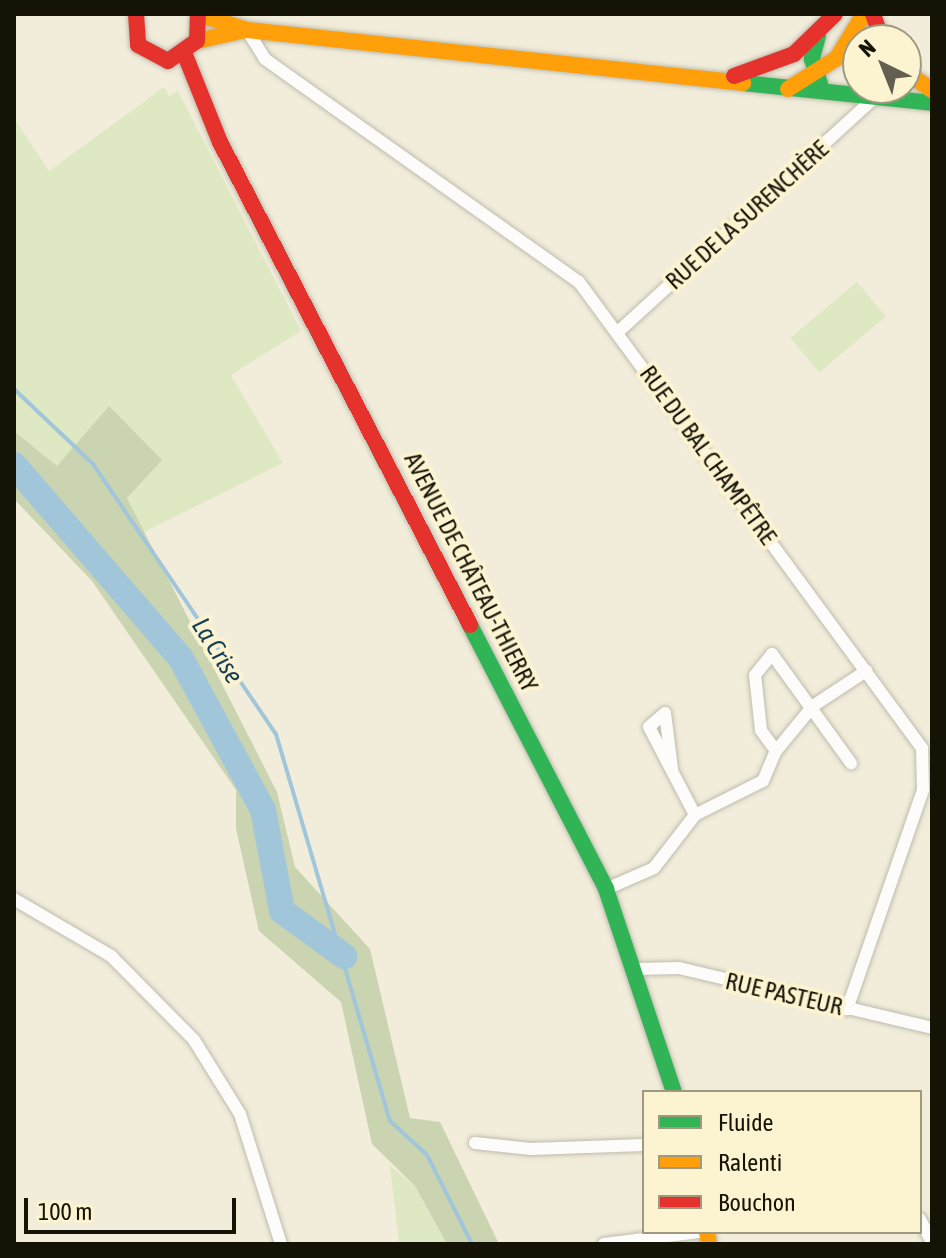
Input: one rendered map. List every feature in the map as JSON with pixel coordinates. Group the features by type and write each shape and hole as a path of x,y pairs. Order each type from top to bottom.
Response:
{"main road":[{"name":"AVENUE DE CHÂTEAU-THIERRY","path":"136,14 138,45 168,61 195,88"},
{"path":"197,41 198,14 247,30 728,77 788,89 842,95"},
{"path":"728,77 794,54 818,36 835,14"},
{"path":"168,61 185,55 197,41 247,30"},
{"path":"818,36 842,36"},
{"path":"818,36 815,76 826,95"},
{"path":"788,89 815,76 842,53"},
{"name":"AVENUE DE CHÂTEAU-THIERRY","path":"185,55 195,88 606,889 636,969 673,1090"}],"street":[{"name":"RUE DU BAL CHAMPÊTRE","path":"247,30 265,59 343,118 558,260 619,331 866,671 925,761 923,790 847,1009"},
{"name":"RUE DE LA SURENCHÈRE","path":"619,331 874,104"},
{"path":"776,751 761,730 756,667 781,656 851,763"},
{"path":"606,889 654,868 695,815 763,781 776,751 813,706 866,671"},
{"path":"672,769 695,815"},
{"path":"14,899 111,956 194,1040 240,1114 281,1244"},
{"name":"RUE PASTEUR","path":"636,969 679,968 932,1028"},
{"path":"475,1143 531,1149 642,1145"},
{"path":"922,1223 932,1243"},
{"path":"604,1244 683,1234"}],"green space":[{"path":"164,87 169,96 178,91 301,331 231,375 283,463 144,532 127,498 110,406 57,466 14,431 14,118 49,171"},
{"path":"857,282 886,316 819,372 790,338"},
{"path":"109,406 162,460 127,498 277,792 295,867 370,949 410,1118 440,1122 499,1244 447,1244 415,1186 372,1144 341,1002 259,931 236,829 236,790 92,581 14,499 14,431 57,466"},
{"path":"390,1166 415,1186 447,1244 399,1244"}],"waterway":[{"name":"La Crise","path":"14,389 93,464 276,734 390,1121 427,1155 472,1244"},
{"name":"La Crise","path":"14,465 180,657 263,810 282,911 344,956"}],"traffic: fast":[{"path":"818,36 812,59 820,84"},
{"path":"743,83 932,103"},
{"path":"470,625 606,889 673,1090"}],"traffic: slow":[{"path":"198,14 247,30 743,83"},
{"path":"788,89 837,58 864,14"},
{"path":"197,41 246,30"},
{"path":"922,83 932,90"},
{"path":"707,1234 709,1244"}],"traffic: jam":[{"path":"136,14 138,45 168,61 197,41 198,14"},
{"path":"734,76 794,54 835,14"},
{"path":"873,14 876,24"},
{"path":"185,55 220,142 470,625"}]}
